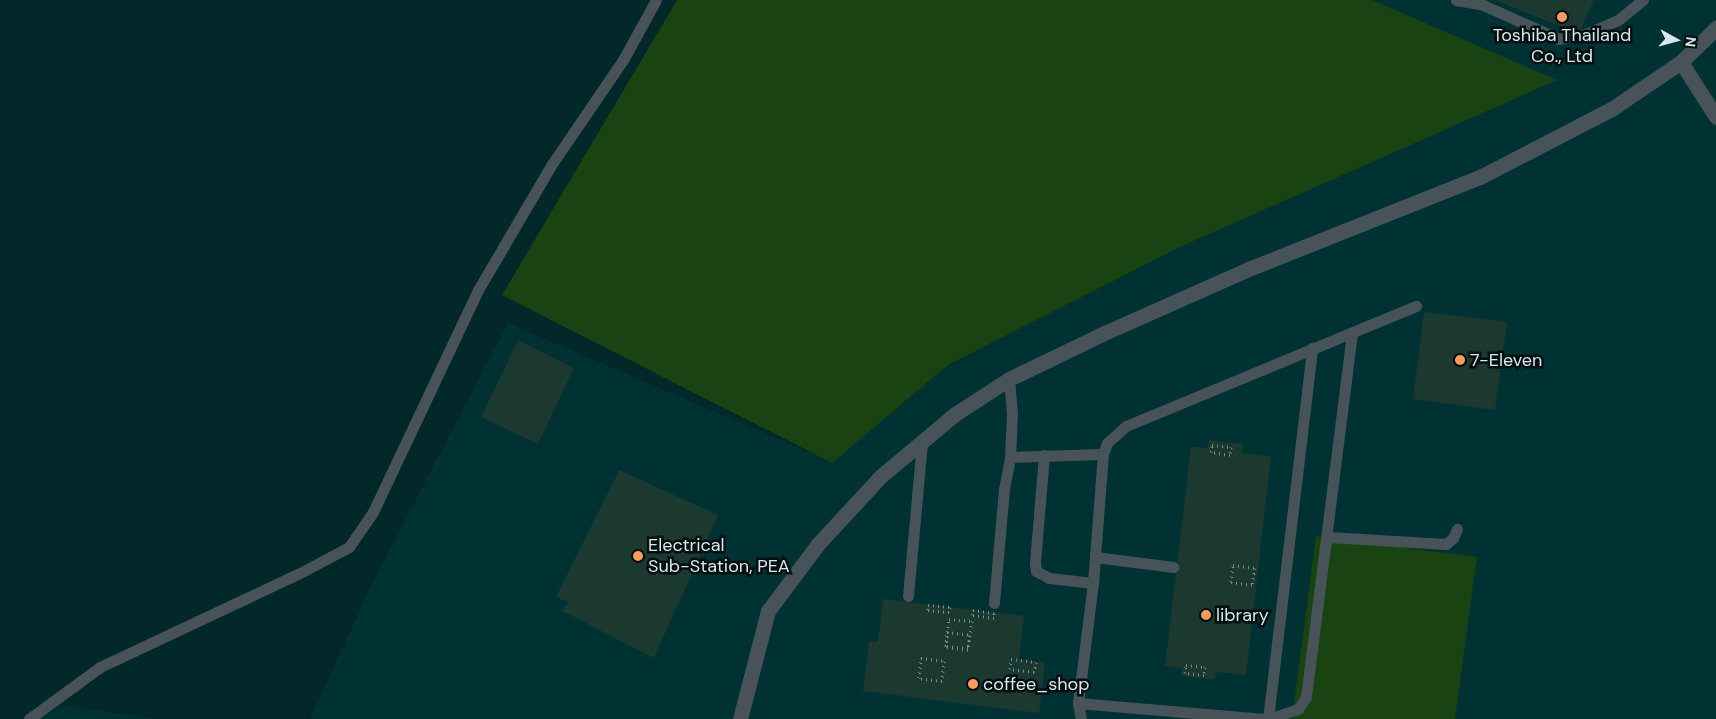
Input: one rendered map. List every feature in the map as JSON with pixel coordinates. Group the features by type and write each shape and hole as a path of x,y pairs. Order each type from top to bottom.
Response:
{"street":[{"path":"740,719 768,611 818,544 881,476 955,414 1009,379 1102,334 1251,268 1480,177 1613,108 1681,62 1716,28"},
{"path":"1681,62 1716,117"}],"lane":[{"path":"29,719 100,667 298,574 349,547 372,512 478,290 552,164 623,60 656,0"},
{"path":"1456,0 1483,5 1559,39 1580,36 1618,20 1643,0"},
{"path":"1081,719 1078,703 1093,583 1104,454 1107,442 1126,426 1416,306"},
{"path":"1312,348 1269,719 1298,709 1306,697 1328,537 1352,333"},
{"path":"994,603 1004,489 1012,444 1009,379"},
{"path":"908,596 922,441"},
{"path":"1010,457 1104,454"},
{"path":"1044,455 1035,563 1036,571 1049,578 1093,583"},
{"path":"1328,537 1446,544 1453,538 1456,529"},
{"path":"1095,557 1173,567"},
{"path":"1078,703 1264,719"}],"path":[{"path":"1212,445 1231,447 1230,455 1211,452 1212,445"},
{"path":"1233,566 1254,568 1252,585 1231,582 1233,566"},
{"path":"928,605 950,607 949,612 928,610 928,605"},
{"path":"949,619 972,622 968,650 946,647 949,619"},
{"path":"947,632 970,635 968,648 946,646 947,632"},
{"path":"921,658 944,661 942,681 919,678 921,658"},
{"path":"1012,658 1036,662 1034,672 1010,669 1012,658"},
{"path":"1186,665 1205,667 1204,675 1185,673 1186,665"}],"shaded area":[{"path":"1357,0 1716,0 1716,719 310,719 370,588 508,323 832,462 948,365 1180,247"},
{"path":"51,704 160,719 21,719"}],"green space":[{"path":"677,0 1372,0 1557,80 1180,247 948,365 832,463 502,295"},
{"path":"1316,536 1477,557 1455,719 1292,719"}],"building":[{"name":"Toshiba Thailand Co., Ltd","path":"1495,0 1594,0 1579,34"},
{"name":"7-Eleven","path":"1424,312 1507,322 1495,410 1413,399"},
{"path":"518,340 574,368 538,444 481,417"},
{"path":"1209,440 1243,444 1242,453 1271,456 1246,675 1216,672 1215,680 1181,676 1182,668 1165,666 1191,446 1208,448"},
{"name":"Electrical Sub-Station, PEA","path":"619,470 718,515 654,658 562,611 568,602 556,597"},
{"path":"883,599 1024,616 1019,659 1045,663 1039,713 863,691 869,641 878,642"}],"place":[{"name":"Toshiba Thailand Co., Ltd","path":"1562,17"},
{"name":"7-Eleven","path":"1460,360"},
{"name":"Electrical Sub-Station, PEA","path":"638,556"},
{"name":"library","path":"1206,615"},
{"name":"coffee_shop","path":"973,684"}]}
